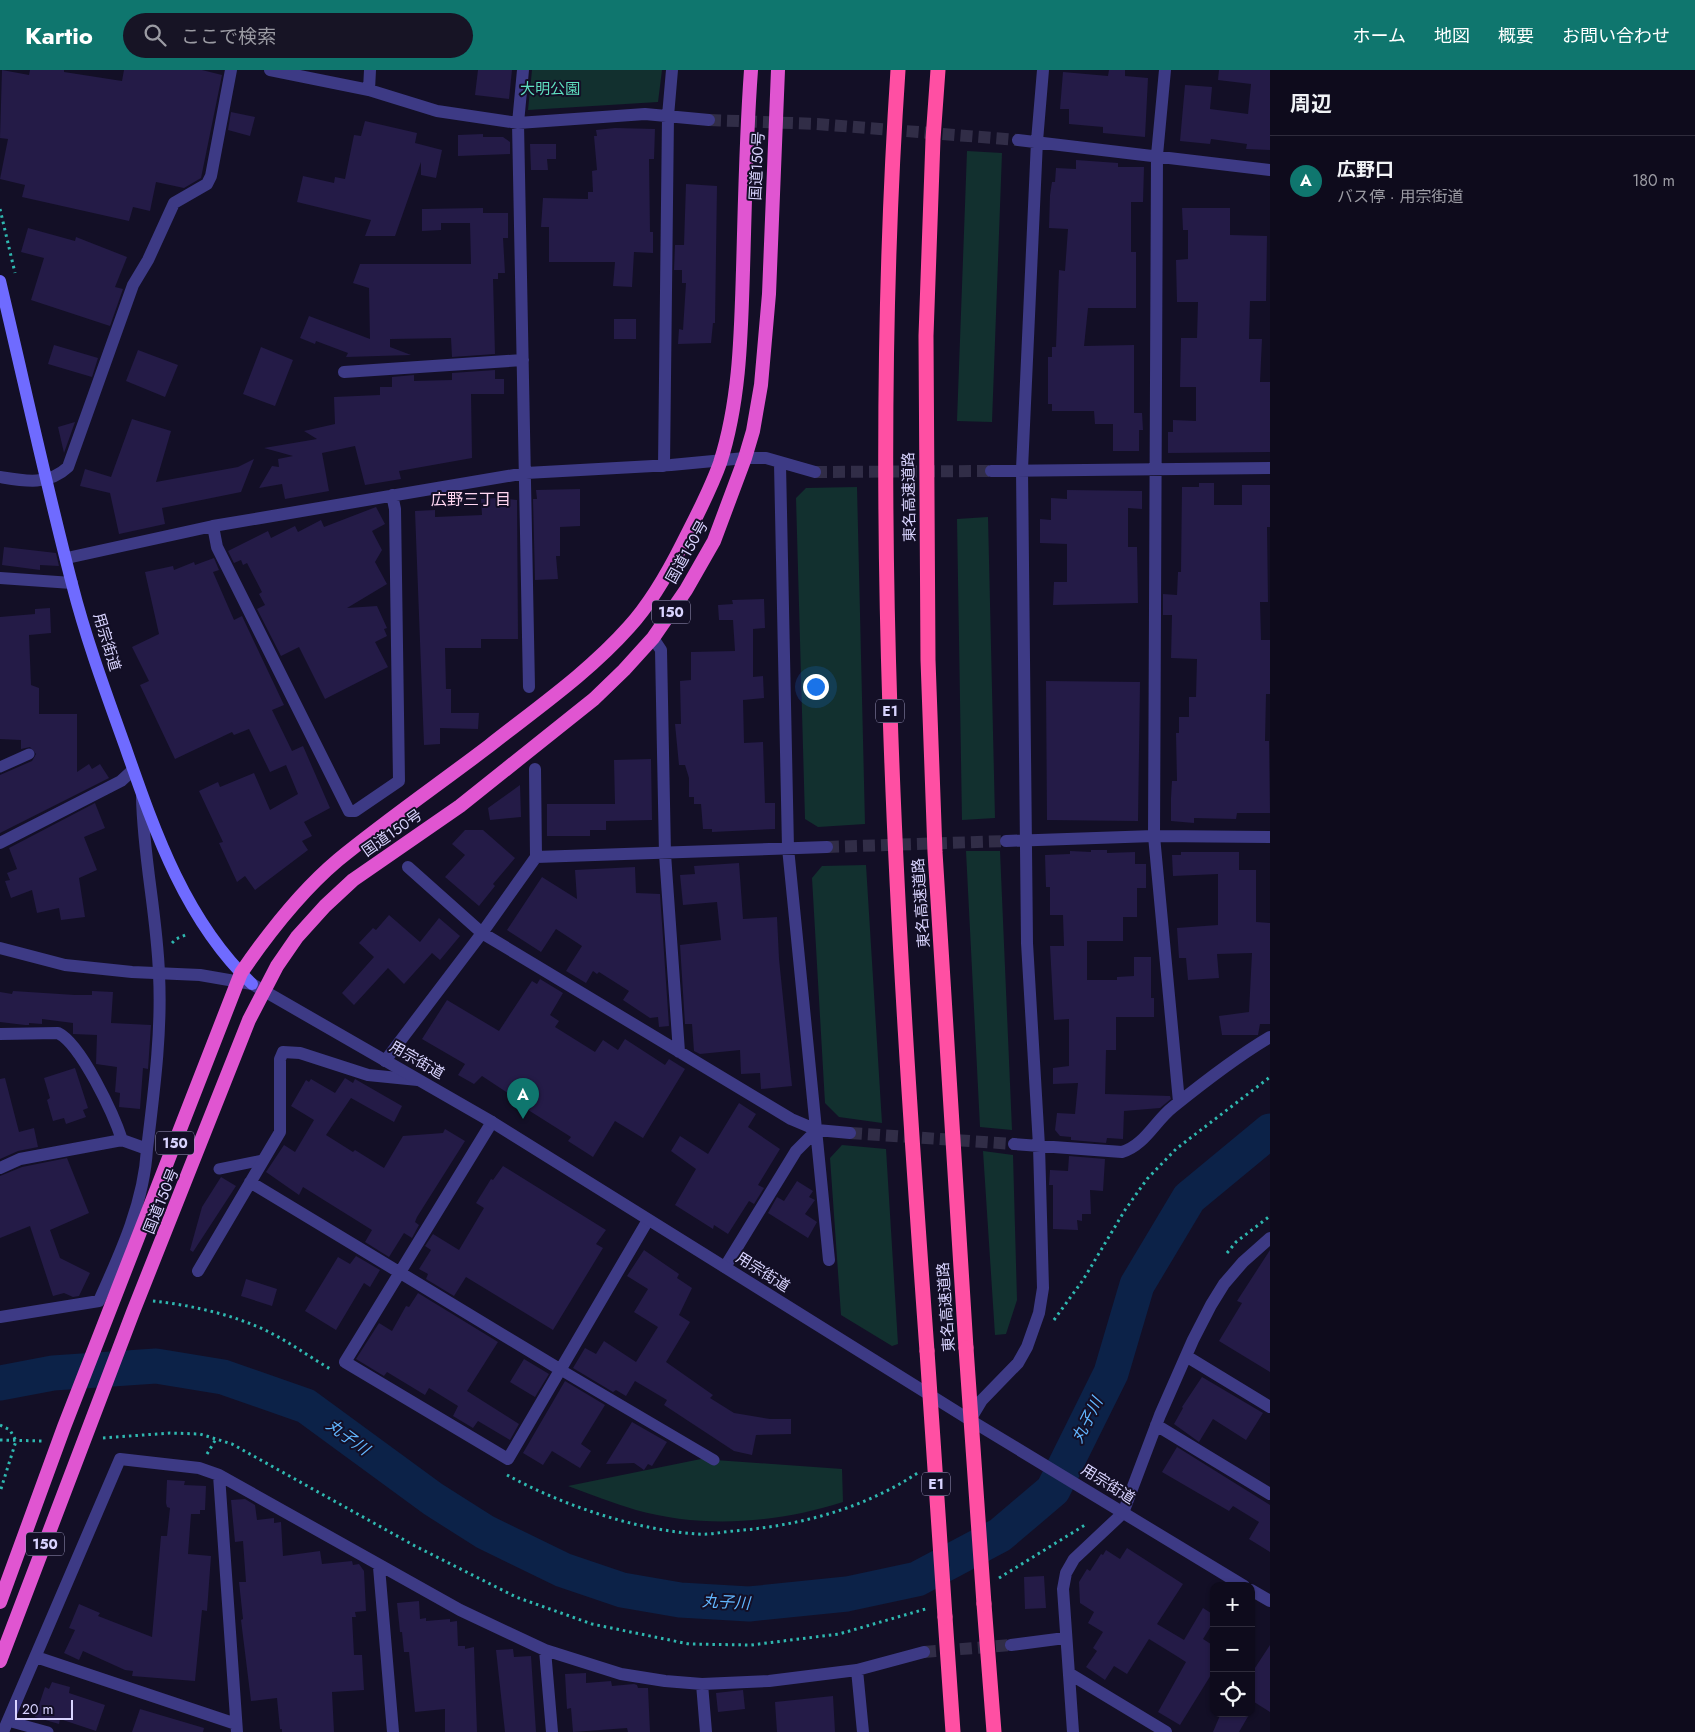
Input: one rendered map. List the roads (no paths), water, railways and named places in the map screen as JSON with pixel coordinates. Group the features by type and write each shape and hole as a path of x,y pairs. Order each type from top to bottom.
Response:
{"highway":[{"name":"国道150号","path":"0,1602 64,1427 112,1308 239,977 283,916 338,861 453,774 604,653 645,606 672,563 706,498 720,462 732,406 742,334 747,127 751,70"},
{"name":"国道150号","path":"0,1661 257,988 297,937 325,906 353,880 460,806 586,705 624,670 653,638 686,590 714,541 745,458 758,403 766,341 778,70"},
{"name":"東名高速道路","path":"898,70 887,296 888,642 894,853 908,1101 927,1351 941,1612 953,1732"},
{"name":"東名高速道路","path":"938,70 932,139 926,336 928,660 935,852 966,1348 994,1732"}],"main road":[{"name":"用宗街道","path":"0,281 72,583 102,683 142,796 178,883 204,928 239,977 257,988"}],"street":[{"path":"0,477 32,483 61,473 68,467 133,285 148,260 174,203 207,184 211,176 231,70"},
{"path":"270,70 368,90 437,111 518,123 645,114 709,120"},
{"path":"368,90 370,70"},
{"path":"523,70 518,123 530,687"},
{"path":"664,466 668,116 672,70"},
{"path":"970,1420 982,1400 1018,1363 1034,1332 1043,1288 1039,1146 1027,943 1022,469 1037,141 1043,70"},
{"path":"1165,70 1157,155 1154,836 1179,1102"},
{"path":"1018,140 1157,155 1270,170"},
{"path":"344,372 523,360"},
{"path":"67,558 212,526 526,473 664,466 720,462 745,458 766,458 780,464 815,472"},
{"path":"780,464 788,848 829,1260"},
{"path":"991,470 1270,468"},
{"path":"212,526 217,547 349,811 355,811 399,781 395,510 392,495"},
{"path":"0,578 72,583"},
{"path":"653,638 662,650 665,854 679,1052"},
{"path":"385,1061 482,933 536,857 535,769"},
{"path":"0,843 121,781 133,770"},
{"path":"99,1301 132,1222 143,1183 158,1040 159,974 152,891 143,826 142,796"},
{"path":"1006,841 1154,836 1270,837"},
{"path":"536,857 828,848"},
{"path":"408,867 482,933 679,1052 791,1119 817,1130 850,1132"},
{"path":"0,948 65,965 159,974 239,977"},
{"name":"用宗街道","path":"257,988 492,1122 970,1420 1237,1582"},
{"path":"0,1034 58,1033 64,1036 78,1053 115,1120 122,1140"},
{"path":"1014,1144 1122,1152 1134,1148 1179,1102 1243,1053 1270,1037"},
{"path":"198,1271 280,1132 280,1059 283,1052 300,1053 368,1075 418,1080"},
{"path":"492,1122 345,1362 508,1459 648,1220"},
{"path":"725,1267 796,1151 817,1130"},
{"path":"0,1168 20,1159 122,1140 148,1148"},
{"path":"250,1182 561,1370"},
{"path":"1073,1732 1062,1589 1066,1573 1074,1558 1123,1513 1156,1425 1186,1356 1224,1284 1267,1245"},
{"path":"0,1317 99,1301 112,1308"},
{"path":"1186,1356 1270,1407"},
{"path":"1156,1425 1270,1494"},
{"path":"6,1726 120,1459 199,1468 219,1475 379,1567 460,1610 545,1650 621,1674 665,1681 702,1684 769,1681 857,1670 924,1652"},
{"path":"36,1657 236,1728 219,1475"},
{"path":"379,1567 393,1732"},
{"path":"1255,1593 1270,1602"},
{"path":"1011,1645 1065,1638"},
{"path":"545,1650 552,1732"},
{"path":"857,1670 863,1732"},
{"path":"1070,1674 1166,1732"},
{"path":"702,1684 706,1732"}],"lane":[{"path":"0,767 29,754"},
{"path":"220,1170 263,1160"},
{"path":"561,1370 714,1460"},
{"path":"6,1726 48,1732"}],"waterway":[{"name":"丸子川","path":"0,1383 53,1373 156,1366 223,1377 306,1406 433,1499 485,1532 563,1570 622,1590 680,1600 749,1604 847,1594 917,1579 1000,1535 1053,1490 1111,1373 1137,1285 1189,1198 1270,1131"}],"tunnel":[{"path":"709,120 817,124 1018,140"},
{"path":"815,472 991,471"},
{"path":"827,847 1006,841"},
{"path":"850,1133 1014,1144"},
{"path":"924,1652 1011,1645"}],"place":[{"name":"広野口","path":"523,1119"}],"district":[{"name":"広野三丁目","path":"471,499"}],"park label":[{"name":"大明公園","path":"550,89"}]}
